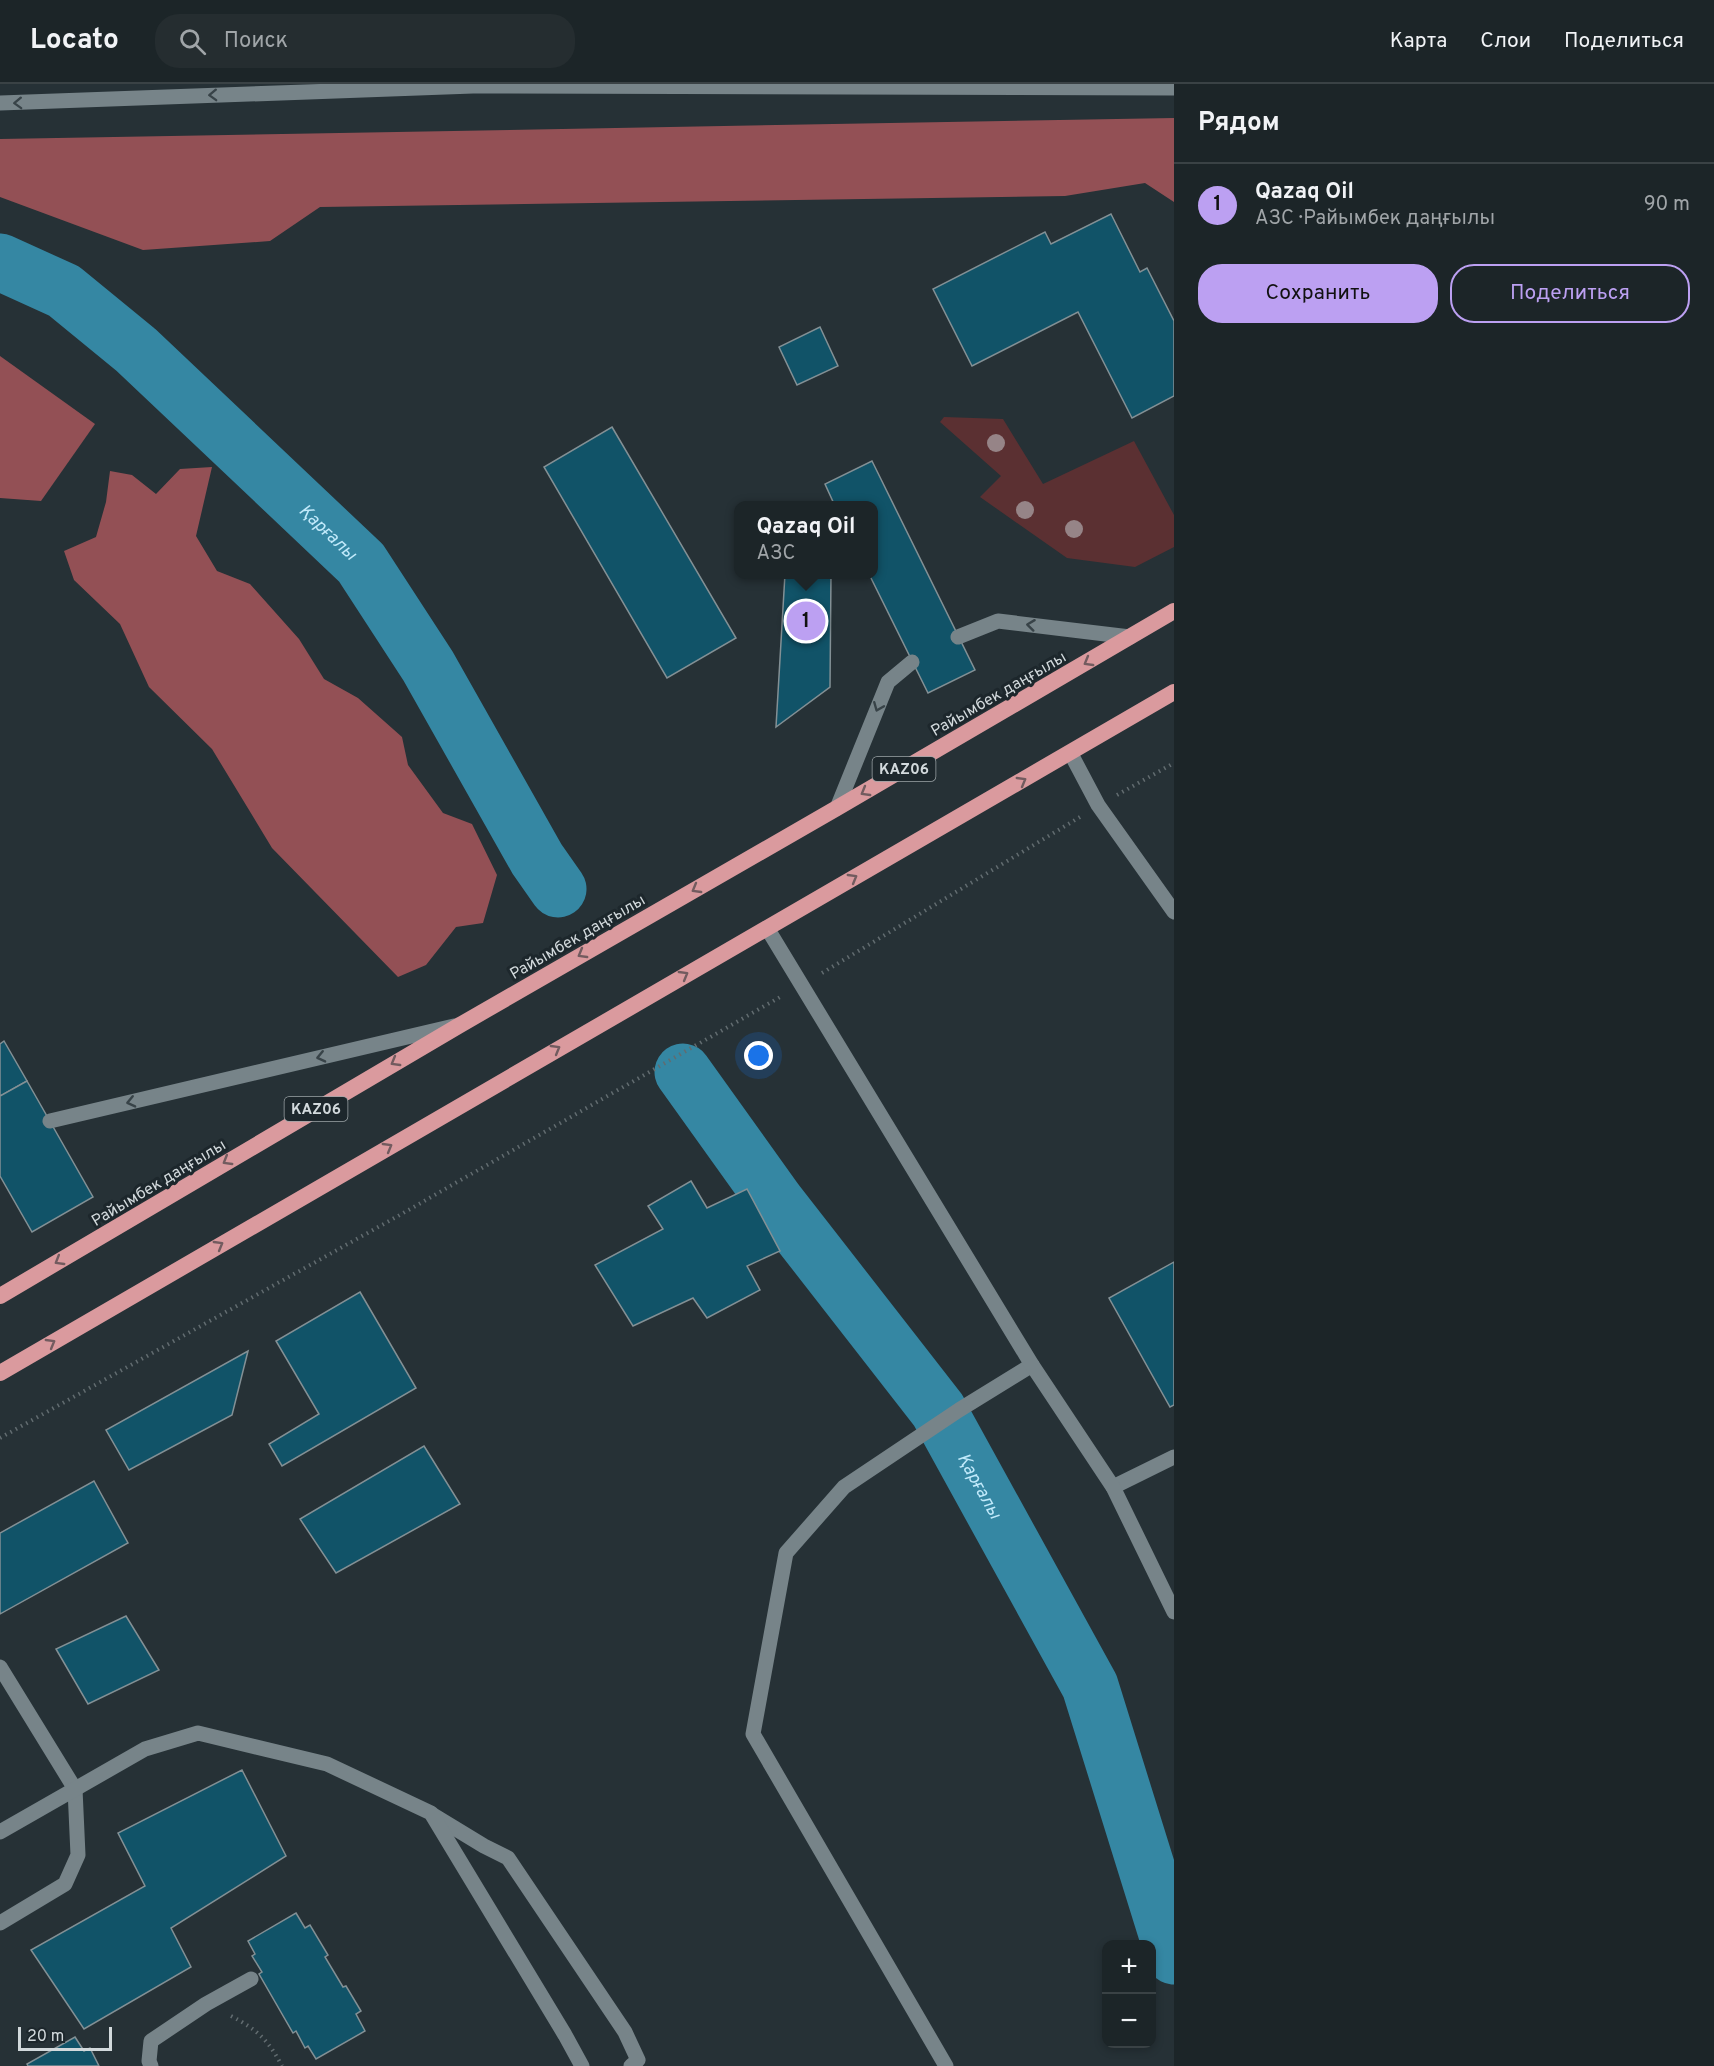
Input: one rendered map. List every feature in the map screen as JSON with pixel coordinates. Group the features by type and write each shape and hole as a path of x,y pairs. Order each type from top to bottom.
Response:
{"highway":[{"name":"Райымбек даңғылы","path":"0,1296 460,1025 1174,611"},
{"path":"0,1373 766,927 1071,754 1174,692"}],"main road":[{"path":"0,103 473,86 1174,88"},
{"path":"958,637 998,621 1131,637"},
{"path":"837,808 888,681 912,662"},
{"path":"1071,754 1098,805 1174,912"},
{"path":"766,927 1032,1365 1113,1487 1174,1612"},
{"path":"50,1121 460,1025"},
{"path":"946,2066 753,1734 786,1553 844,1487 959,1410 1032,1365"},
{"path":"1113,1487 1174,1457"},
{"path":"0,1667 75,1789 78,1855 65,1884 0,1923"},
{"path":"0,1832 145,1749 198,1733 327,1764 431,1813 508,1858 624,2032 638,2060 631,2066"},
{"path":"431,1813 582,2066"},
{"path":"151,2066 149,2061 151,2041 206,2004 251,1979"}],"path":[{"path":"0,1438 408,1210 801,986 1098,805 1174,763"},
{"path":"206,2004 245,2023 266,2040 282,2066"}],"shaded area":[{"path":"1174,118 1174,202 1145,183 1065,196 320,207 270,241 143,250 0,197 0,139"},
{"path":"0,356 95,424 41,501 0,498"},
{"path":"944,417 1003,419 1043,484 1134,441 1174,515 1174,547 1135,567 1067,558 980,497 1001,476 940,422"},
{"path":"212,467 196,536 217,571 250,584 299,639 324,679 358,698 402,737 408,765 443,813 472,824 497,875 483,923 456,927 426,965 398,977 272,848 212,749 149,687 120,624 74,580 64,551 96,537 106,502 110,471 132,475 156,494 180,469"}],"building":[{"path":"1111,214 1140,272 1147,268 1174,321 1174,396 1132,418 1078,312 972,366 933,289 1045,232 1051,244"},
{"path":"820,327 838,366 797,385 779,347"},
{"path":"612,427 736,638 667,678 544,467"},
{"path":"872,461 975,670 928,693 871,579 878,579 878,501 833,501 825,484"},
{"path":"785,579 831,579 830,687 776,727"},
{"path":"4,1041 27,1081 0,1096 0,1044"},
{"path":"27,1081 93,1197 32,1232 0,1176 0,1096"},
{"path":"691,1181 707,1208 747,1189 780,1251 747,1266 760,1290 707,1318 693,1298 633,1326 595,1265 663,1229 648,1206"},
{"path":"1174,1262 1174,1405 1170,1407 1109,1298"},
{"path":"360,1292 416,1388 282,1466 269,1444 319,1414 276,1341"},
{"path":"248,1351 232,1415 129,1470 106,1430"},
{"path":"424,1446 460,1504 336,1573 300,1519"},
{"path":"94,1481 128,1543 0,1614 0,1533"},
{"path":"126,1616 159,1670 88,1704 56,1649"},
{"path":"242,1770 286,1856 171,1928 191,1967 84,2029 31,1950 145,1886 118,1833"},
{"path":"296,1913 305,1928 310,1925 328,1955 325,1957 361,2011 356,2014 365,2031 316,2059 308,2046 305,2048 296,2031 293,2033 259,1974 262,1972 252,1956 255,1954 248,1941"},
{"path":"75,2037 84,2051 90,2048 99,2066 28,2066 27,2064"}],"waterway":[{"name":"Қарғалы","path":"0,262 64,291 136,350 361,563 428,666 537,859 558,889"},
{"name":"Қарғалы","path":"683,1072 776,1202 938,1410 1090,1686 1174,1956"}],"place":[{"name":"Qazaq Oil","path":"806,621"}]}
